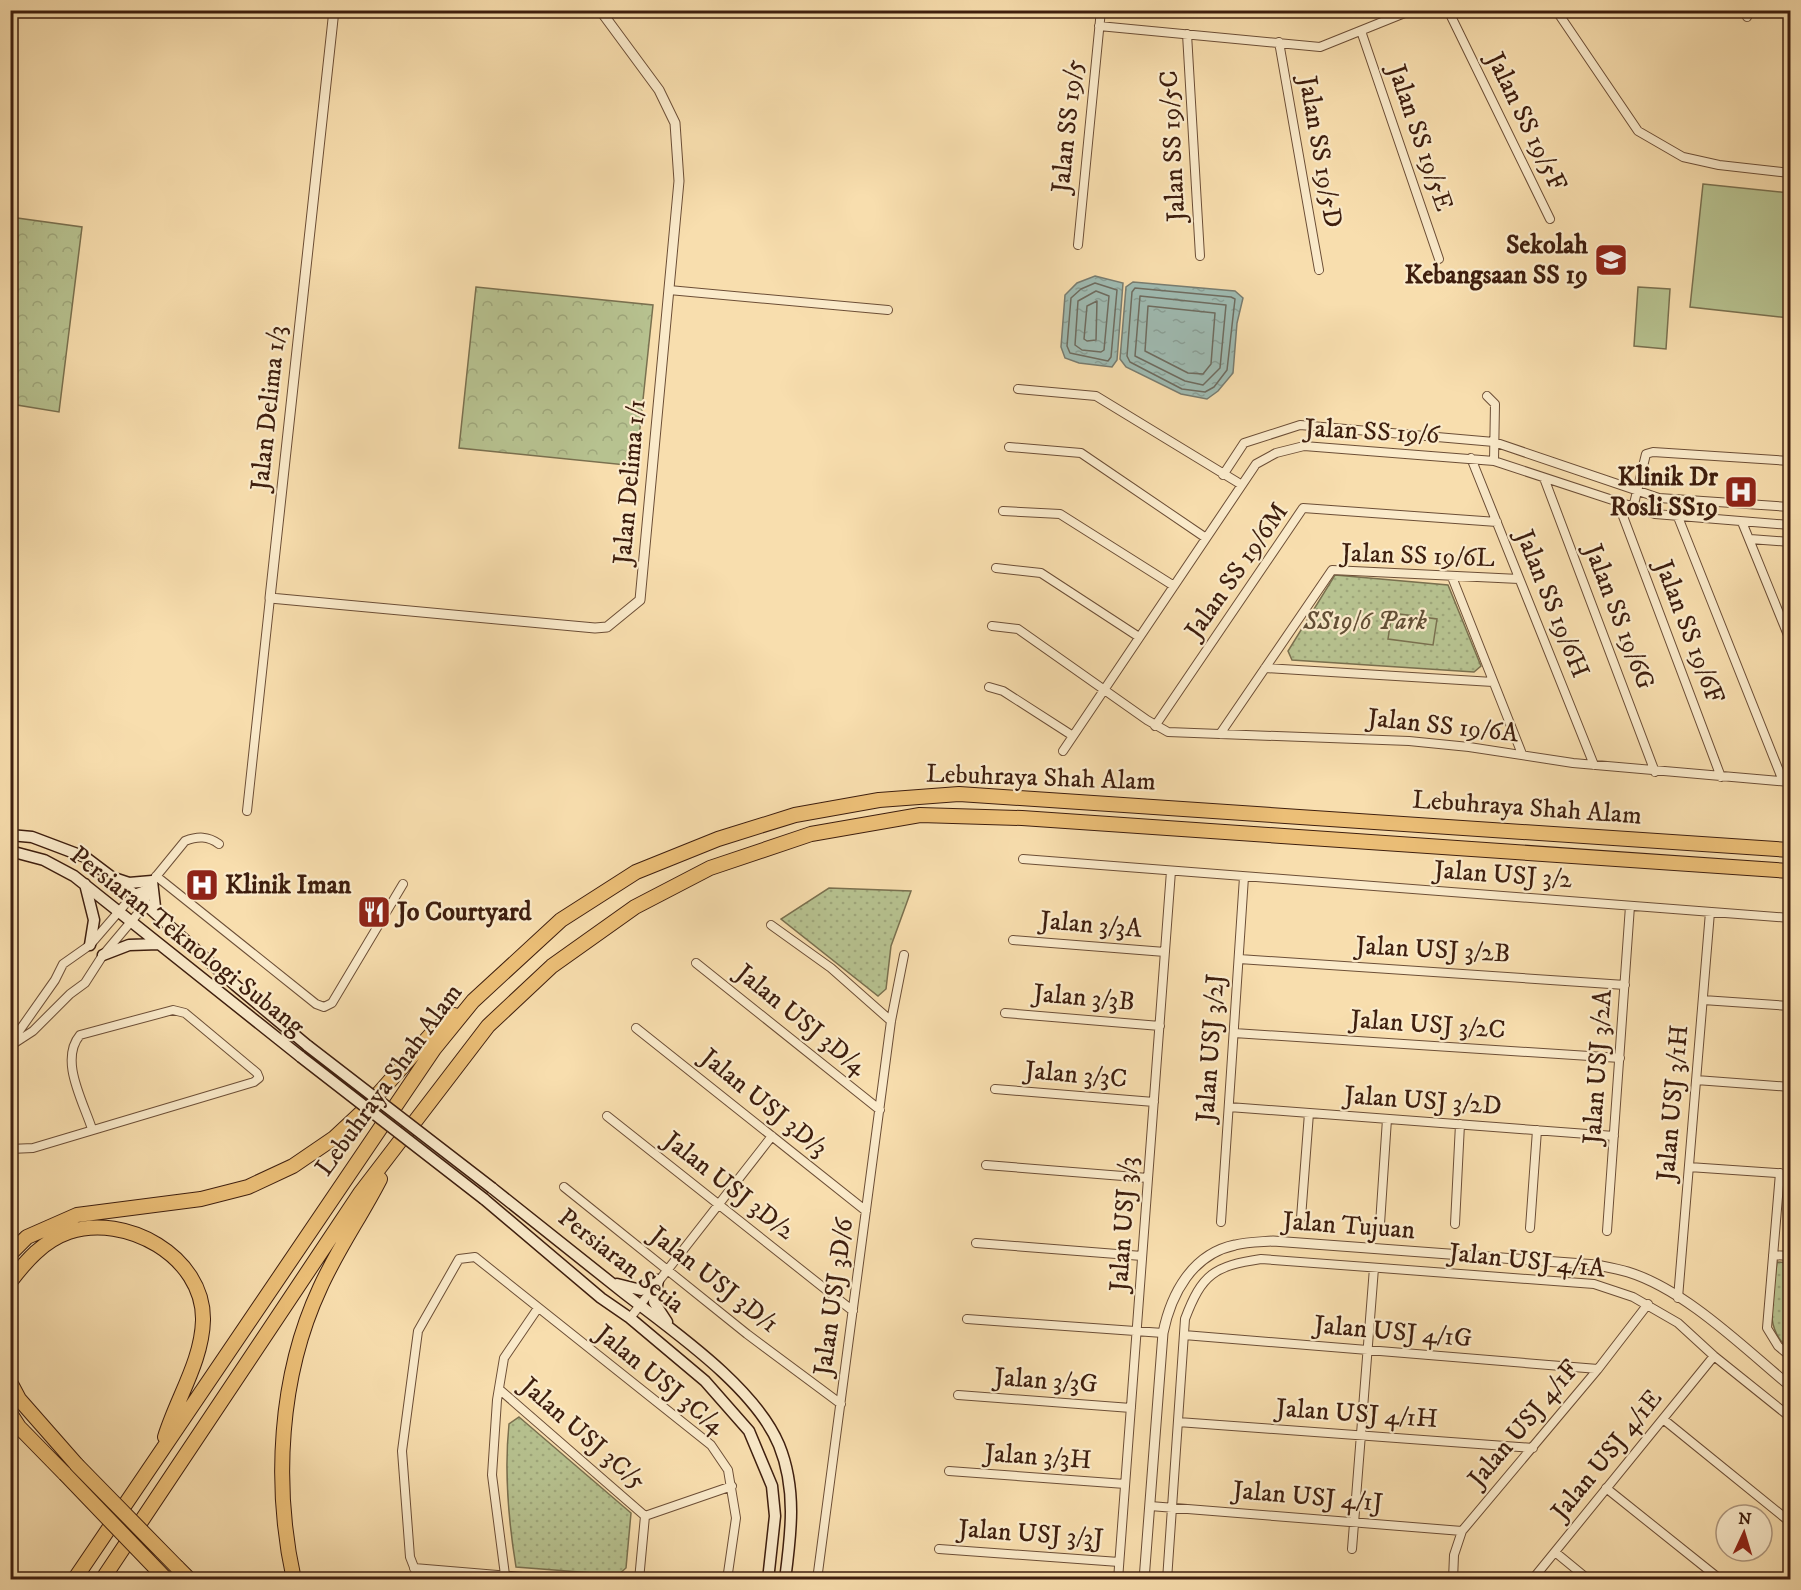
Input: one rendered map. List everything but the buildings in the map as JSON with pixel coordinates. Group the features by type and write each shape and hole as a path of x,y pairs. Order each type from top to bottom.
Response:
{"highway":[{"name":"Lebuhraya Shah Alam","path":"74,1580 370,1140 434,1049 472,1001 561,920 636,872 729,835 795,816 879,800 959,794 1791,850"},
{"name":"Lebuhraya Shah Alam","path":"102,1580 355,1202 488,1026 552,966 635,907 701,873 811,834 920,815 1022,818 1791,871"},
{"path":"10,1254 27,1238 77,1215 201,1199 248,1187 293,1166 334,1138 364,1110 434,1031 472,1001"},
{"path":"294,1580 284,1526 282,1465 289,1399 300,1343 320,1288 399,1143"},
{"path":"10,1281 33,1253 69,1232 107,1227 141,1235 167,1251 195,1284 203,1318 199,1353 173,1412 161,1451"},
{"path":"10,1382 20,1399 77,1465 190,1580"},
{"path":"10,1413 19,1427 166,1579"}],"main road":[{"name":"Persiaran Teknologi Subang","path":"10,835 32,837 85,857 134,894 164,923 308,1046"},
{"name":"Persiaran Teknologi Subang","path":"10,851 44,860 85,883 301,1057"},
{"path":"111,878 129,883 151,882 155,907 164,923"},
{"path":"85,883 94,920 90,945"},
{"path":"103,955 129,945 159,944"},
{"name":"Persiaran Setia","path":"308,1046 639,1304 725,1375 754,1404 778,1443 789,1479 792,1513 785,1580"},
{"name":"Persiaran Setia","path":"301,1057 484,1199 601,1298 630,1318 705,1381 749,1431 772,1486 775,1516 768,1580"},
{"path":"611,1282 641,1290 658,1280"},
{"path":"658,1280 654,1302 676,1334"}],"street":[{"name":"Jalan Delima 1/3","path":"247,811 334,10"},
{"name":"Jalan Delima 1/1","path":"270,597 596,628 607,627 640,600 679,181 675,123 659,90 600,10"},
{"name":"Jalan SS 19/5","path":"1078,245 1101,10"},
{"path":"1099,26 1320,47 1413,10"},
{"name":"Jalan SS 19/5F","path":"1448,10 1550,219"},
{"path":"1556,10 1638,131 1683,157 1719,165 1791,173"},
{"name":"Jalan SS 19/5E","path":"1361,31 1439,259"},
{"name":"Jalan SS 19/5C","path":"1187,34 1200,256"},
{"name":"Jalan SS 19/5D","path":"1279,42 1318,270"},
{"path":"669,290 888,310"},
{"path":"1018,389 1096,396 1242,485"},
{"path":"1487,396 1495,404 1494,460"},
{"path":"1223,475 1245,443 1300,425 1494,442 1659,498 1791,507"},
{"name":"Jalan SS 19/6","path":"1063,751 1256,464 1276,453 1304,446 1494,460 1634,508 1677,517 1791,525"},
{"path":"1010,447 1081,453 1206,538"},
{"path":"1634,508 1646,454 1653,452 1791,460"},
{"name":"Jalan SS 19/6H","path":"1471,458 1594,765"},
{"name":"Jalan SS 19/6G","path":"1544,478 1654,772"},
{"name":"Jalan SS 19/6F","path":"1618,503 1721,777"},
{"name":"Jalan SS 19/6M","path":"1155,726 1303,508 1497,522"},
{"path":"1003,511 1060,514 1174,586"},
{"path":"1677,517 1787,782"},
{"path":"1742,522 1791,640"},
{"path":"1750,539 1791,542"},
{"path":"996,568 1041,573 1139,637"},
{"name":"Jalan SS 19/6L","path":"1220,734 1332,570 1452,578 1519,579"},
{"path":"1452,578 1522,754"},
{"name":"Jalan SS 19/6A","path":"992,626 1018,629 1105,688 1155,726 1168,732 1409,741 1654,772 1787,782"},
{"path":"1265,668 1493,682"},
{"path":"989,687 1003,691 1073,736"},
{"path":"10,1044 55,980 63,964 90,945 134,894 151,882 185,841 194,837 211,838 219,844"},
{"path":"1023,860 1171,871"},
{"name":"Jalan USJ 3/2","path":"1171,871 1791,918"},
{"name":"Jalan USJ 3/3","path":"1118,1580 1171,871"},
{"name":"Jalan USJ 3/2J","path":"1221,1222 1244,877"},
{"path":"151,882 316,1004 324,1007 332,1003 403,884"},
{"path":"10,1044 33,1031 70,994 85,983 103,955 145,905 151,882"},
{"name":"Jalan USJ 3/2A","path":"1608,1231 1630,906"},
{"name":"Jalan USJ 3/1H","path":"1678,1298 1710,912"},
{"path":"771,925 831,968 891,1020"},
{"name":"Jalan 3/3A","path":"1013,939 1165,952"},
{"name":"Jalan USJ 3D/6","path":"818,1580 891,1020 904,955"},
{"name":"Jalan USJ 3/2B","path":"1239,959 1625,985"},
{"name":"Jalan USJ 3D/4","path":"696,963 880,1110"},
{"path":"1703,1000 1791,1006"},
{"path":"10,1149 33,1148 255,1082 259,1078 257,1073 185,1013 173,1010 161,1011 80,1035 72,1045 70,1059 92,1129"},
{"name":"Jalan 3/3B","path":"1005,1013 1160,1026"},
{"name":"Jalan USJ 3D/3","path":"636,1028 866,1211"},
{"name":"Jalan USJ 3/2C","path":"1234,1033 1620,1058"},
{"path":"1696,1080 1791,1087"},
{"name":"Jalan 3/3C","path":"995,1089 1154,1102"},
{"name":"Jalan USJ 3/2D","path":"1228,1107 1614,1136"},
{"path":"1301,1218 1309,1113"},
{"name":"Jalan USJ 3D/2","path":"608,1116 853,1311"},
{"path":"1380,1224 1387,1119"},
{"path":"1455,1224 1460,1124"},
{"path":"1530,1228 1536,1130"},
{"path":"630,1318 772,1136"},
{"path":"986,1166 1148,1178"},
{"path":"1689,1167 1791,1174"},
{"path":"1780,1173 1767,1328 1778,1346 1791,1356"},
{"name":"Jalan USJ 3D/1","path":"564,1187 666,1270 841,1404"},
{"name":"Jalan Tujuan","path":"1144,1580 1163,1333 1172,1299 1185,1278 1205,1258 1234,1245 1273,1241 1597,1265 1630,1272 1678,1298 1791,1386"},
{"path":"976,1243 1142,1256"},
{"path":"1773,1255 1791,1256"},
{"name":"Jalan USJ 3C/4","path":"414,1568 410,1557 402,1451 418,1331 459,1259 475,1257 711,1445 728,1470 736,1518 727,1580"},
{"name":"Jalan USJ 4/1A","path":"1167,1580 1185,1318 1196,1291 1212,1274 1231,1264 1261,1259 1594,1284 1648,1304 1677,1323 1713,1356 1791,1417"},
{"path":"1352,1549 1374,1268"},
{"name":"Jalan USJ 4/1F","path":"1453,1580 1454,1555 1462,1531 1598,1369 1648,1304"},
{"path":"505,1575 492,1475 499,1389 504,1358 538,1308"},
{"path":"967,1319 1163,1333"},
{"name":"Jalan USJ 4/1G","path":"1184,1335 1598,1369"},
{"name":"Jalan USJ 4/1E","path":"1532,1580 1713,1356"},
{"name":"Jalan USJ 3C/5","path":"499,1389 645,1516 639,1580"},
{"name":"Jalan 3/3G","path":"958,1395 1131,1408"},
{"path":"1663,1419 1791,1522"},
{"name":"Jalan USJ 4/1H","path":"1178,1422 1533,1448"},
{"name":"Jalan 3/3H","path":"949,1471 1125,1484"},
{"path":"645,1516 732,1486"},
{"path":"1606,1488 1721,1580"},
{"name":"Jalan USJ 4/1J","path":"1150,1506 1462,1531"},
{"name":"Jalan USJ 3/3J","path":"939,1549 1119,1562"},
{"path":"1555,1552 1589,1580"},
{"path":"419,1580 414,1568 558,1580"}],"green space":[{"path":"1703,184 1790,193 1790,318 1690,307"},
{"path":"10,217 82,227 59,412 11,404"},
{"path":"476,287 653,305 636,466 459,448"},
{"path":"1638,287 1670,289 1666,349 1634,346"},
{"name":"SS19/6 Park","path":"1335,575 1448,585 1481,666 1474,672 1292,660 1288,651"},
{"path":"1392,613 1437,619 1433,645 1388,639"},
{"path":"829,888 911,891 891,946 886,989 878,996 781,919"},
{"path":"1777,1262 1790,1263 1790,1350 1781,1341 1772,1321 1772,1298"},
{"path":"519,1417 631,1513 626,1568 618,1575 516,1567 509,1513 507,1460 509,1424"}],"water":[{"path":"1095,276 1123,283 1117,360 1112,367 1079,363 1065,358 1061,347 1065,295 1077,283"},
{"path":"1133,282 1235,291 1243,298 1237,323 1233,373 1218,391 1207,399 1181,394 1126,367 1120,359 1126,287"}],"place":[{"name":"Sekolah Kebangsaan SS 19","path":"1611,260"},
{"name":"Klinik Dr Rosli SS19","path":"1741,492"},
{"name":"Klinik Iman","path":"202,885"},
{"name":"Jo Courtyard","path":"374,912"}]}
